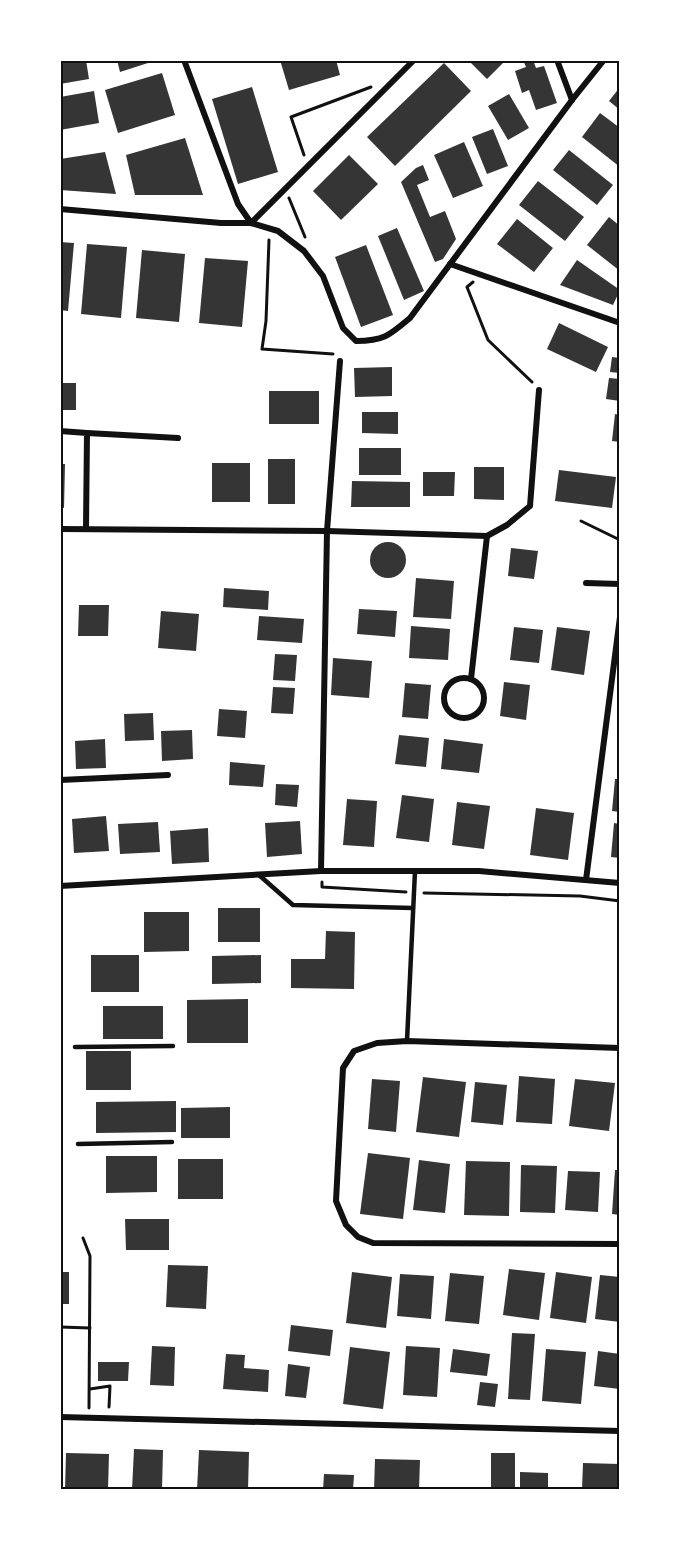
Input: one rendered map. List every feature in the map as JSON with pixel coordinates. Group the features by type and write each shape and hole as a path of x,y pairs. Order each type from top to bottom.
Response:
{"street":[{"path":"184,60 238,204 251,223"},
{"path":"251,223 414,60"},
{"path":"557,60 572,100"},
{"path":"60,209 221,223 251,223 278,231 304,252 323,276 343,328 356,340 372,341 391,334 410,318 604,60"},
{"path":"450,264 620,323"},
{"path":"321,871 327,531 340,362"},
{"path":"60,529 327,531 487,536 507,525 530,506 539,390"},
{"path":"60,431 178,438"},
{"path":"86,529 87,433"},
{"path":"471,679 487,536"},
{"path":"586,583 620,585"},
{"path":"586,880 620,617"},
{"path":"458,678 471,679 481,688 483,701 477,713 471,717 457,717 447,709 443,697 445,691 452,681 458,678"},
{"path":"60,780 168,775"},
{"path":"60,886 321,871 479,871 620,883"},
{"path":"620,1048 407,1041 377,1043 354,1052 343,1068 336,1201 346,1225 358,1238 373,1242 394,1244 620,1244"},
{"path":"60,1417 620,1431"}],"lane":[{"path":"407,1041 415,871"},
{"path":"258,874 293,905 413,908"},
{"path":"75,1047 173,1046"},
{"path":"78,1144 172,1142"}],"path":[{"path":"308,166 291,117 375,85"},
{"path":"285,188 306,239"},
{"path":"269,228 266,321 262,349 341,355 340,362"},
{"path":"480,274 467,287 488,340 539,390"},
{"path":"581,521 620,540"},
{"path":"322,887 414,893 580,896 620,901"},
{"path":"82,1238 90,1256 88,1418"},
{"path":"60,1328 90,1328"},
{"path":"89,1389 110,1386 109,1418"}],"building":[{"path":"60,60 86,60 89,79 60,84"},
{"path":"117,60 147,60 148,63 120,72"},
{"path":"280,60 336,60 340,75 289,90"},
{"path":"468,60 506,60 487,79"},
{"path":"523,60 533,60 536,68 544,66 557,103 536,110 529,90 522,93 515,71 526,67"},
{"path":"444,63 471,91 395,166 367,137"},
{"path":"162,73 175,115 118,133 105,90"},
{"path":"252,87 278,172 238,184 212,99"},
{"path":"620,87 620,110 609,101"},
{"path":"94,91 99,123 60,130 60,97"},
{"path":"509,94 529,128 508,140 488,106"},
{"path":"600,113 620,128 620,167 582,137"},
{"path":"493,129 508,166 487,174 472,137"},
{"path":"185,138 203,195 135,195 126,155"},
{"path":"464,142 483,186 453,198 434,155"},
{"path":"569,150 613,185 597,205 553,170"},
{"path":"105,152 116,194 60,190 60,159"},
{"path":"349,155 378,184 341,220 313,191"},
{"path":"423,165 429,180 417,185 430,217 445,211 456,239 443,259 435,262 401,182 416,168"},
{"path":"538,181 584,217 565,241 519,205"},
{"path":"609,217 620,226 620,271 587,245"},
{"path":"517,219 553,248 534,272 497,244"},
{"path":"397,228 424,291 404,300 378,236"},
{"path":"60,242 74,243 68,311 60,310"},
{"path":"87,244 127,247 121,318 81,314"},
{"path":"366,245 393,315 361,327 335,257"},
{"path":"142,250 185,254 179,322 136,318"},
{"path":"205,258 248,261 242,327 199,323"},
{"path":"577,260 620,290 613,305 560,285"},
{"path":"559,323 608,347 596,372 547,349"},
{"path":"612,357 620,358 620,373 610,372"},
{"path":"392,367 392,396 355,397 354,368"},
{"path":"609,378 620,379 620,401 606,399"},
{"path":"60,383 76,383 76,410 60,410"},
{"path":"269,391 319,391 319,424 269,424"},
{"path":"362,412 398,412 398,434 362,433"},
{"path":"615,414 620,415 620,442 612,441"},
{"path":"359,448 401,448 401,475 359,475"},
{"path":"268,459 295,459 295,504 268,504"},
{"path":"212,463 250,463 250,502 212,502"},
{"path":"60,464 65,464 64,508 60,507"},
{"path":"474,467 504,467 504,500 474,499"},
{"path":"559,470 616,477 612,508 555,501"},
{"path":"423,472 455,472 454,496 423,496"},
{"path":"352,481 410,482 410,507 351,507"},
{"path":"388,542 400,548 406,560 400,572 388,578 376,572 370,560 376,548"},
{"path":"511,548 538,551 534,579 508,576"},
{"path":"416,578 454,581 451,619 413,617"},
{"path":"224,588 269,591 268,610 223,607"},
{"path":"79,605 109,605 108,636 78,636"},
{"path":"359,609 397,611 395,637 357,634"},
{"path":"161,611 199,614 196,651 158,648"},
{"path":"259,616 304,619 302,643 257,640"},
{"path":"411,626 450,629 448,660 409,658"},
{"path":"514,627 543,630 539,663 510,660"},
{"path":"557,627 590,631 584,675 551,670"},
{"path":"275,654 297,655 295,681 273,680"},
{"path":"333,658 372,661 369,698 331,695"},
{"path":"504,682 530,685 526,720 500,716"},
{"path":"405,683 431,685 428,719 402,717"},
{"path":"273,687 295,688 293,714 271,713"},
{"path":"219,709 247,711 245,738 217,736"},
{"path":"153,713 154,740 125,741 124,714"},
{"path":"192,730 193,759 162,761 161,731"},
{"path":"399,735 429,738 426,767 395,764"},
{"path":"105,739 106,768 76,769 75,741"},
{"path":"444,739 483,744 479,773 441,769"},
{"path":"230,762 265,765 263,787 229,785"},
{"path":"615,779 620,779 620,812 612,811"},
{"path":"276,784 299,785 297,807 275,805"},
{"path":"402,795 434,799 429,842 396,838"},
{"path":"347,799 377,801 374,847 343,845"},
{"path":"457,802 490,806 484,849 452,845"},
{"path":"536,808 574,813 568,860 530,855"},
{"path":"106,816 109,851 74,853 72,819"},
{"path":"300,821 302,854 267,857 265,823"},
{"path":"158,822 160,852 120,854 118,824"},
{"path":"614,823 620,824 620,858 611,857"},
{"path":"208,828 209,862 172,864 170,831"},
{"path":"218,908 260,908 260,942 218,942"},
{"path":"144,912 189,912 189,951 144,952"},
{"path":"326,931 355,932 354,989 291,988 291,959 325,959"},
{"path":"91,955 139,955 139,992 91,992"},
{"path":"261,955 261,983 212,984 212,956"},
{"path":"248,999 248,1043 187,1043 187,1000"},
{"path":"103,1006 163,1006 163,1039 103,1039"},
{"path":"86,1051 131,1051 131,1090 86,1090"},
{"path":"519,1076 555,1079 552,1124 516,1122"},
{"path":"423,1077 466,1082 459,1137 416,1132"},
{"path":"372,1079 400,1081 396,1132 368,1129"},
{"path":"575,1079 615,1083 609,1131 569,1126"},
{"path":"475,1082 507,1085 503,1125 471,1122"},
{"path":"176,1101 176,1132 96,1133 96,1102"},
{"path":"230,1107 230,1138 181,1138 181,1108"},
{"path":"368,1153 410,1158 403,1219 360,1214"},
{"path":"106,1156 157,1156 157,1192 106,1193"},
{"path":"178,1159 223,1159 223,1199 178,1199"},
{"path":"419,1160 450,1164 445,1213 413,1210"},
{"path":"466,1161 510,1162 509,1216 464,1215"},
{"path":"521,1165 557,1166 555,1213 520,1212"},
{"path":"615,1170 620,1170 620,1215 612,1214"},
{"path":"568,1171 600,1172 598,1212 565,1210"},
{"path":"125,1219 169,1219 169,1250 126,1250"},
{"path":"168,1265 208,1266 206,1309 166,1307"},
{"path":"509,1269 545,1273 539,1320 503,1315"},
{"path":"60,1272 69,1272 69,1304 60,1304"},
{"path":"352,1272 392,1277 386,1328 346,1323"},
{"path":"556,1272 592,1277 586,1323 550,1318"},
{"path":"450,1273 484,1276 479,1324 445,1321"},
{"path":"400,1274 434,1276 431,1319 397,1316"},
{"path":"600,1275 620,1277 620,1322 595,1319"},
{"path":"291,1325 333,1330 330,1356 288,1351"},
{"path":"512,1333 535,1334 530,1400 508,1399"},
{"path":"152,1346 175,1347 174,1386 150,1385"},
{"path":"406,1346 440,1348 437,1397 403,1395"},
{"path":"350,1347 390,1352 383,1409 343,1404"},
{"path":"453,1349 490,1354 487,1376 450,1372"},
{"path":"546,1349 586,1352 581,1404 542,1401"},
{"path":"598,1351 620,1354 620,1389 594,1386"},
{"path":"226,1354 245,1355 244,1368 269,1370 268,1392 223,1389"},
{"path":"98,1362 129,1362 128,1381 98,1381"},
{"path":"288,1364 310,1367 306,1398 285,1396"},
{"path":"480,1382 498,1384 495,1407 477,1405"},
{"path":"134,1449 163,1450 162,1490 132,1490"},
{"path":"199,1450 249,1452 248,1490 197,1490"},
{"path":"66,1453 109,1454 108,1490 65,1490"},
{"path":"491,1453 515,1453 515,1490 491,1490"},
{"path":"375,1459 420,1460 419,1490 374,1490"},
{"path":"583,1463 620,1464 620,1490 582,1490"},
{"path":"520,1472 548,1473 548,1490 520,1490"},
{"path":"324,1474 354,1475 353,1490 323,1490"}]}
